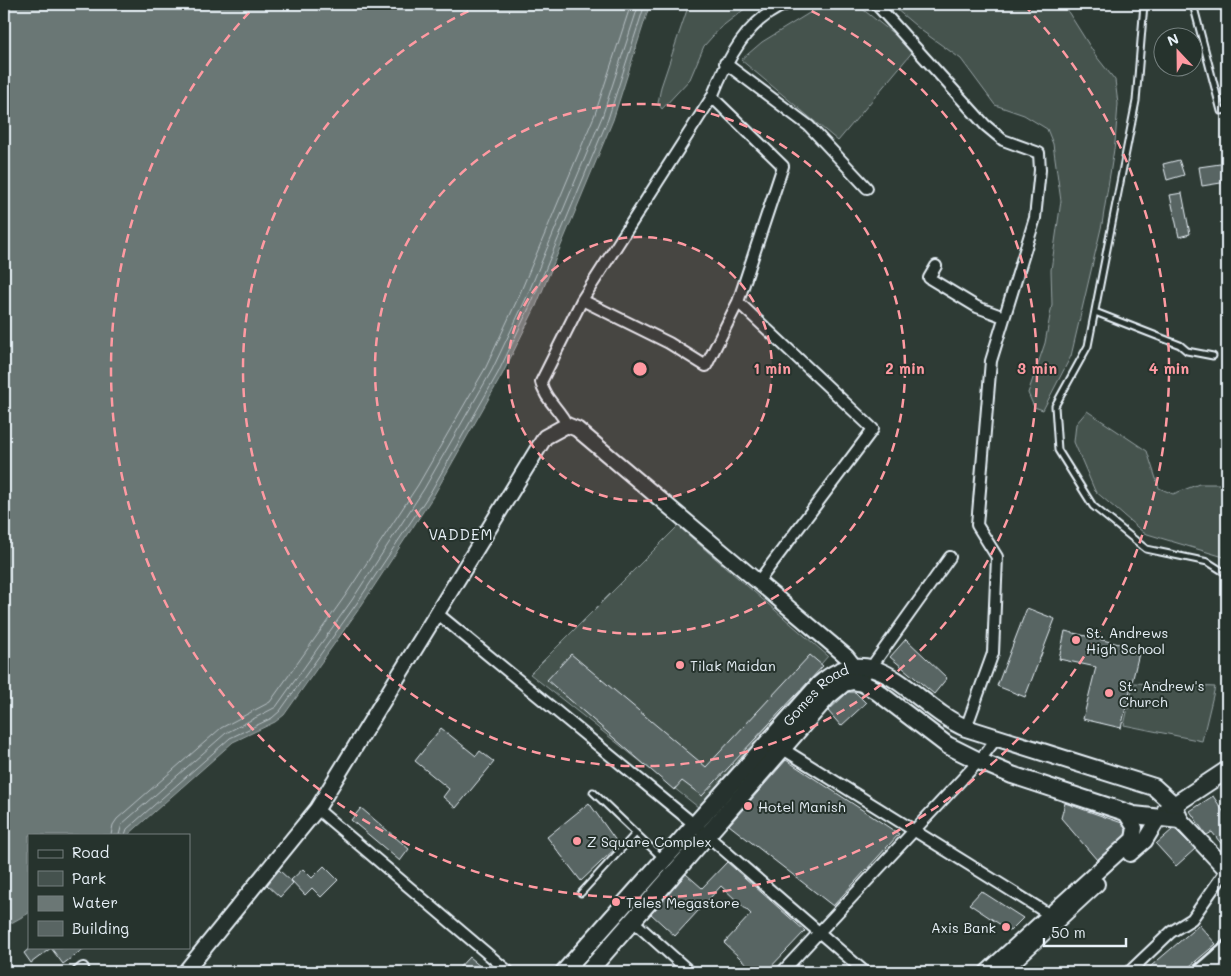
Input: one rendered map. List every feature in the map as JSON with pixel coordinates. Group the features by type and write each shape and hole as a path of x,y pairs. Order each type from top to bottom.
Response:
{"main road":[{"name":"Gomes Road","path":"588,972 633,921 700,831 818,685 829,675 862,666 894,680 952,723 996,739 1154,787 1173,804"},
{"name":"Gomes Road","path":"564,972 664,860 700,831 783,749 837,687 850,682 860,682 875,690 947,745 1012,775 1134,815 1160,816 1180,820"},
{"path":"1160,816 1173,804 1227,770"},
{"path":"1173,804 1180,820 1227,869"}],"street":[{"path":"787,4 773,9 750,31 725,63 712,97 582,300 541,382 543,391 563,415 567,425 577,429 847,657 862,666"},
{"path":"876,4 985,125 1003,140 1039,153 1040,170 1035,218 991,361 976,525 997,557 993,653 966,728"},
{"path":"725,63 809,126 867,188"},
{"path":"582,300 669,342 706,366 738,302 783,166 712,97"},
{"path":"936,266 929,278 978,307 1004,317"},
{"path":"738,302 873,429 758,582"},
{"path":"185,972 316,809 438,614 545,437 567,425"},
{"path":"860,682 862,666 950,557"},
{"path":"438,614 700,831 864,972"},
{"path":"782,972 820,935 979,761 996,739"},
{"path":"783,749 1054,917"},
{"path":"316,809 509,972"},
{"path":"1002,972 1054,917 1135,838 1135,828 1124,812"},
{"path":"987,972 1145,841 1160,816"},
{"path":"1128,972 1171,932 1198,913 1203,901 1227,869"},
{"path":"633,921 690,972"}],"lane":[{"path":"1144,4 1136,101 1088,346 1055,406 1058,450 1093,506 1146,549 1208,562 1227,574"},
{"path":"1193,4 1221,111 1227,110"},
{"path":"1095,312 1180,345 1187,351 1213,356"},
{"path":"593,792 664,860"},
{"path":"581,893 636,833"}],"green space":[{"path":"689,4 751,4 720,28 704,46 690,79 662,109 658,103 661,87"},
{"path":"824,4 856,4 914,50 838,141 741,60 762,42"},
{"path":"890,4 1057,4 1067,10 1096,56 1115,80 1118,104 1115,143 1102,224 1071,356 1043,410 1034,407 1028,393 1045,343 1052,305 1051,270 1061,201 1053,144 1047,129 1024,115 995,105 961,59 922,31"},
{"path":"1087,411 1147,451 1159,488 1173,494 1199,484 1227,484 1227,558 1144,533 1095,491 1074,442 1076,424"},
{"name":"Tilak Maidan","path":"678,526 828,656 698,807 530,674"},
{"path":"1134,683 1215,687 1202,741 1124,725"}],"water":[{"path":"4,4 650,4 613,120 536,306 502,375 434,495 361,606 284,715 275,722 233,742 129,834 28,834 28,914 4,927"}],"building":[{"path":"1179,160 1184,175 1167,180 1163,164"},
{"path":"1227,163 1227,182 1202,186 1199,167"},
{"path":"1182,193 1190,234 1179,237 1170,195"},
{"path":"1027,608 1055,619 1025,697 997,686"},
{"name":"St. Andrew's Church","path":"1065,631 1140,649 1121,728 1083,719 1096,667 1059,659"},
{"path":"906,639 947,678 934,694 890,657"},
{"path":"571,654 706,767 810,655 823,666 702,796 682,781 674,790 547,680"},
{"path":"848,692 855,692 866,703 841,726 828,711"},
{"path":"441,728 476,756 480,751 494,762 456,808 443,797 449,789 415,761"},
{"path":"786,760 899,834 833,906 729,825"},
{"path":"1213,796 1227,817 1227,851 1212,832 1207,835 1204,832 1190,811"},
{"path":"589,803 619,845 581,881 547,837"},
{"path":"1065,803 1122,823 1126,830 1125,835 1097,860 1061,818"},
{"path":"361,808 409,849 400,861 351,820"},
{"path":"1173,829 1195,849 1176,866 1156,844"},
{"path":"727,862 805,931 766,972 755,972 724,943 751,914 721,886 675,936 651,914 686,874 702,888"},
{"path":"324,866 338,880 321,897 312,888 305,895 291,880 303,869 312,878"},
{"path":"279,870 293,883 280,897 267,885"},
{"path":"981,891 1023,918 1010,931 969,904"},
{"path":"1199,925 1216,944 1183,972 1144,972"},
{"path":"30,948 51,948 31,963 24,953"},
{"path":"51,948 85,948 63,964"},
{"path":"469,957 487,972 455,972"}],"railway":[{"path":"1188,972 1227,938"}],"place":[{"name":"St. Andrews High School","path":"1076,640"},
{"name":"Tilak Maidan","path":"680,665"},
{"name":"St. Andrew's Church","path":"1109,693"},
{"name":"Hotel Manish","path":"748,806"},
{"name":"Z Square Complex","path":"577,841"},
{"name":"Teles Megastore","path":"616,902"},
{"name":"Axis Bank","path":"1006,927"}],"district":[{"name":"VADDEM","path":"461,534"}]}
